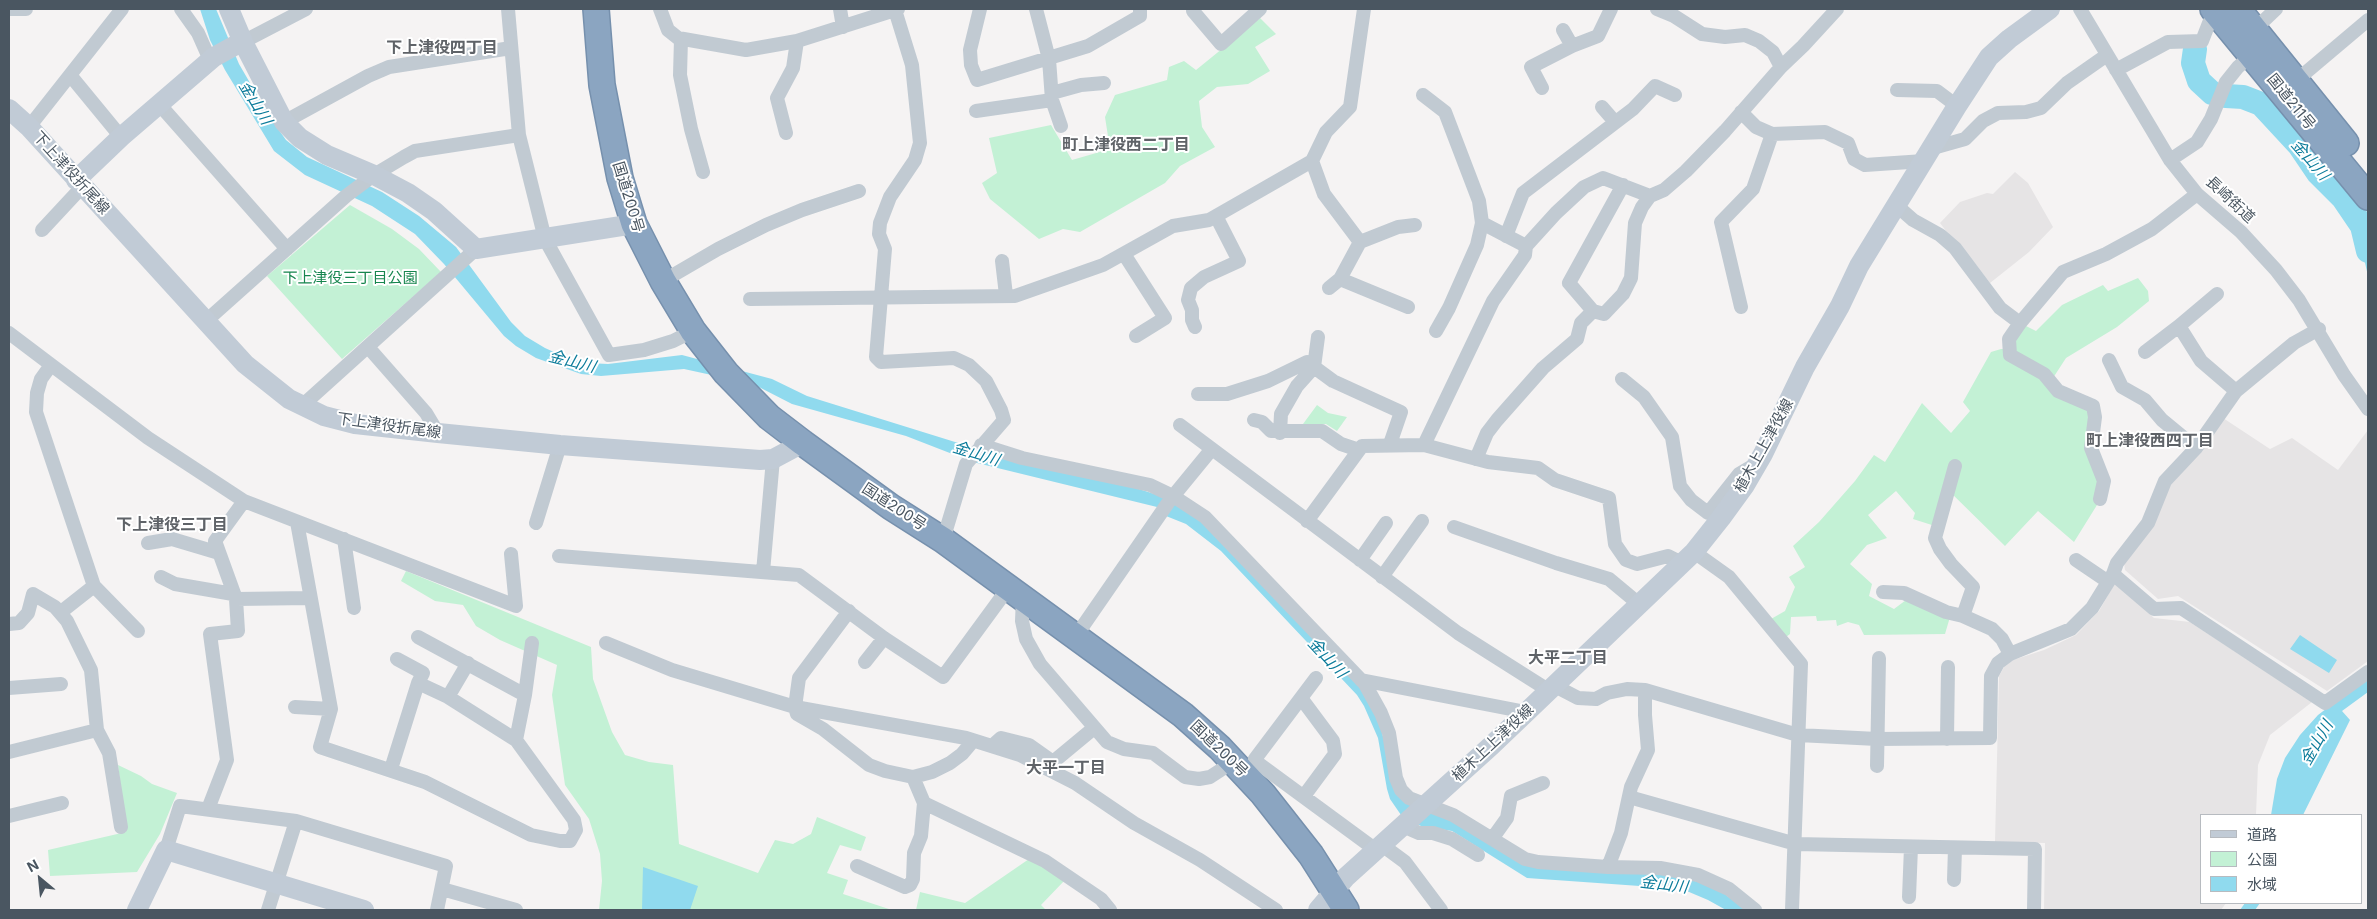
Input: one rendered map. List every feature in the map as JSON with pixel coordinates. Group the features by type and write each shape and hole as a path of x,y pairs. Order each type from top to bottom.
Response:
{"highway":[{"name":"国道200号","path":"596,9 604,93 620,178 634,224 662,281 693,331 710,354 769,418 891,508 943,540 1016,592 1183,715 1244,764 1340,900"},
{"name":"国道211号","path":"2223,11 2255,29 2290,86 2368,197"},
{"name":"国道211号","path":"2223,11 2252,55 2290,86 2368,172"}],"main road":[{"path":"229,9 239,44 284,122 300,138 326,155 434,211 471,253 634,224"},
{"name":"植木上上津役線","path":"1318,910 1340,900 1346,877 1526,712 1639,604 1688,557 1721,518 1758,462 1859,266 1957,106 1989,57 2009,39 2050,9"},
{"path":"79,183 121,137 212,58 239,44"},
{"name":"下上津役折尾線","path":"16,118 79,183 252,371 289,399 304,404 324,416 355,424 560,445 773,459"},
{"path":"773,459 803,443"},
{"path":"137,910 166,850 357,909"}],"street":[{"path":"9,9 26,9"},
{"path":"16,118 70,75 122,9"},
{"path":"181,9 198,33 212,58"},
{"path":"239,44 306,9"},
{"path":"508,9 519,135 545,239 609,355 644,350 673,341 693,331"},
{"path":"660,9 668,30 681,39 746,50 797,41 897,9 912,65 920,143 915,160 890,197 880,223 879,234 885,249 876,357 881,362 954,358 969,365 986,381 1002,410 1004,420 966,464 943,540"},
{"path":"840,9 843,27"},
{"path":"980,9 970,50 971,65 977,80 1088,46 1140,16 1140,9"},
{"path":"1036,9 1049,59 1052,96 1060,126"},
{"path":"1193,10 1221,44 1260,9"},
{"path":"750,299 1016,296 1103,265 1173,226 1209,220 1312,161 1326,132 1350,107 1364,9"},
{"path":"1542,88 1531,67 1572,46 1598,36 1611,9"},
{"path":"1658,9 1676,12 1702,34 1725,37 1745,35 1759,40 1772,52 1781,67"},
{"path":"1623,184 1569,283 1594,311 1604,314 1623,294 1630,278 1635,223 1642,207 1650,196 1664,190 1686,171 1837,9"},
{"name":"長崎街道","path":"2080,9 2170,160 2197,194 2259,250 2299,300 2319,329 2344,375 2368,409"},
{"path":"2255,29 2276,9"},
{"path":"2116,70 2168,42 2202,41 2209,23 2223,11"},
{"path":"2290,86 2368,20"},
{"path":"1563,30 1572,46"},
{"path":"681,39 680,75 691,129 703,172"},
{"path":"786,134 777,98 793,68 797,41"},
{"path":"284,122 368,76 389,67 511,48"},
{"path":"1741,112 1756,126 1772,134 1826,132 1848,143 1854,158 1865,165 1929,154 1965,139 1983,121 1998,113 2026,112 2041,108 2067,83 2107,55"},
{"path":"2170,160 2197,142 2211,119 2226,82 2252,55"},
{"path":"70,75 121,137"},
{"path":"976,111 1052,96 1081,85 1104,83"},
{"path":"1506,236 1523,193 1633,110 1655,86 1675,95"},
{"path":"1897,90 1937,91 1957,106"},
{"path":"1424,95 1445,112 1479,201 1482,223 1477,245 1449,308 1436,330"},
{"path":"159,104 287,249"},
{"path":"1602,107 1615,122"},
{"path":"1741,307 1721,222 1753,190 1772,134"},
{"path":"206,321 346,196 370,177 415,151 519,135"},
{"path":"1312,161 1324,194 1360,242"},
{"path":"1424,445 1493,301 1525,255 1526,246 1584,187 1603,178 1623,184 1650,196"},
{"path":"42,230 79,183"},
{"path":"662,281 718,249 766,226 802,210 859,191"},
{"path":"2100,499 2104,481 2091,448 2096,416 2092,406 2058,391 2044,374 2010,354 2009,339 2020,322 2063,272 2106,254 2152,229 2197,194"},
{"path":"1896,204 1913,220 1940,236 1955,248 2000,308 2020,322"},
{"path":"1195,327 1188,300 1192,288 1204,277 1239,261 1216,216"},
{"path":"1482,223 1526,246"},
{"path":"1408,307 1334,284 1360,242 1398,227 1415,225"},
{"path":"304,404 471,253"},
{"path":"1124,254 1165,318 1136,336"},
{"path":"1002,261 1006,296"},
{"path":"2145,352 2217,294"},
{"path":"1476,459 1487,433 1497,420 1543,368 1577,339 1581,323 1594,311"},
{"path":"2179,326 2201,361 2236,391"},
{"path":"1180,426 1458,633 1551,688 1578,698 1596,698 1607,693 1627,689 1645,690 1798,735 1877,739 1990,738 1991,676 1998,663 2010,654 2071,629 2092,608 2117,563 2148,523 2166,481 2196,448 2236,391 2294,343 2319,329"},
{"path":"9,333 148,438 244,501 516,606 511,554"},
{"path":"1280,433 1281,414 1298,386 1314,367 1318,337"},
{"path":"368,347 421,406 438,433"},
{"path":"2109,360 2122,387 2145,400 2162,420 2196,448"},
{"path":"1198,394 1227,394 1268,381 1308,362 1333,381 1401,412 1390,444"},
{"path":"51,364 41,379 37,393 36,412 94,586 138,631"},
{"path":"1622,380 1644,397 1672,437 1680,486 1691,500 1708,513 1739,474 1758,462"},
{"path":"1254,420 1262,422 1272,431 1280,433 1322,430 1341,444 1359,450"},
{"path":"1307,521 1362,446 1390,444 1424,445 1476,459 1538,468 1556,480 1609,498 1615,544 1626,560 1637,564 1668,556 1688,557 1728,577 1801,664 1796,844 1792,910"},
{"path":"536,523 560,445"},
{"path":"980,447 1150,486 1206,517 1361,680 1381,713 1388,733 1396,778 1401,790 1409,798 1419,833 1433,833 1452,839 1478,855"},
{"path":"1076,636 1160,514 1211,450"},
{"path":"763,572 773,459"},
{"path":"1955,466 1936,538 1940,549 1951,564 1973,587 1963,616"},
{"path":"208,809 227,760 210,634 238,631 234,596 215,541 244,501"},
{"path":"1382,577 1422,521"},
{"path":"297,522 330,709 320,747 425,782 531,835 560,841 570,840 576,830 574,820 516,740 448,697 418,682"},
{"path":"1360,560 1386,523"},
{"path":"1454,527 1556,563 1609,579 1639,604"},
{"path":"344,539 354,608"},
{"path":"148,543 172,540 219,553"},
{"path":"558,556 799,575 884,638 943,677 1016,592"},
{"path":"2076,560 2110,577 2154,609 2181,608 2325,703 2368,672"},
{"path":"161,577 175,584 234,596 310,598"},
{"path":"61,612 94,586"},
{"path":"1016,592 1026,639 1040,664 1063,688 1094,728 1108,742 1124,749 1153,753 1185,777 1200,779 1244,764 1258,764 1379,848 1405,862 1441,910"},
{"path":"1883,592 1904,593 1946,612 1963,616 1992,629 2002,638 2010,654"},
{"path":"9,624 20,623 28,614 33,594 61,612 91,670 97,730 109,754 121,828"},
{"path":"848,611 799,678 794,707 797,714 823,729 869,765 885,772 913,777 932,772 950,763 962,754 973,741"},
{"path":"418,637 525,695"},
{"path":"865,662 884,638"},
{"path":"516,740 525,695 532,643"},
{"path":"606,643 672,670 794,707 973,741 1020,755 1075,783 1134,823 1200,860 1276,910"},
{"path":"1876,766 1879,658"},
{"path":"391,770 418,682 423,673 397,659"},
{"path":"448,697 468,663"},
{"path":"1947,739 1948,667"},
{"path":"1244,764 1316,678"},
{"path":"1361,680 1526,712"},
{"path":"9,688 61,684"},
{"path":"1608,867 1621,833 1636,774 1648,750 1644,715 1645,690"},
{"path":"1301,698 1333,741 1335,754 1304,796"},
{"path":"295,707 330,709"},
{"path":"992,746 1001,738 1029,745 1053,762 1094,728"},
{"path":"9,752 97,730"},
{"path":"857,866 904,887 910,885 913,879 914,853 921,836 924,803 913,777"},
{"path":"1492,839 1507,818 1512,796 1543,783"},
{"path":"1629,797 1796,844 2035,850 2034,910"},
{"path":"9,816 62,803"},
{"path":"924,803 1045,861 1101,899 1110,910"},
{"path":"166,850 180,806 296,821 446,866 436,910"},
{"path":"1414,816 1454,815 1525,858 1538,862 1608,867 1660,868 1698,875 1729,889 1755,910"},
{"path":"268,910 296,821"},
{"path":"1909,897 1911,846"},
{"path":"1954,880 1955,848"},
{"path":"442,889 516,910"}],"shaded area":[{"path":"2015,172 2028,183 2053,227 2029,252 1990,283 1962,247 1956,244 1940,223 1960,202 1987,193 1993,194"},
{"path":"2223,418 2270,449 2292,438 2338,470 2368,430 2368,661 2327,691 2178,596 2158,599 2125,570 2124,563 2168,483"},
{"path":"2115,583 2154,618 2190,622 2312,702 2270,735 2258,765 2256,814 2200,814 2200,904 2225,904 2221,910 2044,910 2045,843 1995,842 1999,676 2004,667 2013,660 2044,650 2076,635 2099,611"}],"green space":[{"path":"1260,18 1276,34 1255,47 1270,71 1248,84 1217,87 1199,101 1202,127 1215,147 1180,166 1165,183 1080,232 1063,229 1039,239 990,199 982,183 997,173 989,138 1051,125 1072,160 1110,149 1105,117 1115,95 1167,80 1169,67 1184,61 1196,70"},
{"name":"下上津役三丁目公園","path":"350,205 392,229 419,249 441,272 342,359 267,276"},
{"path":"2138,278 2148,291 2149,301 2117,327 2066,358 2053,378 2089,409 2100,482 2097,505 2074,542 2038,511 2005,546 1946,488 1935,526 1913,519 1915,513 1896,491 1868,515 1887,538 1867,545 1850,564 1872,584 1869,596 1894,609 1906,600 1950,617 1945,634 1864,635 1859,625 1848,622 1837,626 1836,620 1817,621 1816,616 1791,617 1790,634 1786,637 1771,619 1785,611 1795,587 1789,577 1805,567 1793,546 1819,522 1855,481 1874,455 1885,462 1922,403 1951,433 1970,411 1963,402 1991,352 2001,349 2016,349 2016,337 2024,325 2036,331 2062,305 2103,285 2108,291"},
{"path":"1317,405 1328,413 1347,417 1337,431 1326,424 1303,424"},
{"path":"406,571 591,647 593,679 612,732 625,755 649,762 673,765 679,844 758,873 775,840 793,844 811,834 817,817 866,837 861,851 840,845 827,873 848,880 843,894 892,910 599,910 602,881 600,854 589,819 565,785 552,695 557,665 500,640 476,626 463,605 435,601 401,581"},
{"path":"118,765 141,776 152,784 177,793 160,834 137,872 50,876 48,850 126,832"},
{"path":"1029,859 1065,880 1041,905 1046,910 916,910 920,892 965,903"}],"water":[{"path":"200,9 216,9 239,64 271,119 286,140 307,157 382,192 419,216 456,247 511,322 525,336 545,348 565,357 588,363 608,364 682,355 772,379 807,396 984,451 1123,484 1164,497 1203,522 1361,686 1379,719 1393,780 1519,861 1678,875 1718,889 1746,910 1726,910 1682,889 1527,878 1452,831 1421,826 1401,815 1390,799 1387,789 1378,738 1357,695 1221,551 1186,524 1166,516 1157,507 973,462 906,436 792,404 753,384 684,369 601,376 581,374 536,358 504,336 444,264 415,234 372,206 305,175 274,151 225,70 210,40"},
{"path":"2356,223 2368,232 2368,276"},
{"path":"2300,635 2337,660 2329,673 2290,649"},
{"path":"2368,677 2368,692 2342,711 2350,720 2303,814 2271,814 2277,779 2285,758 2300,735 2318,715"},
{"path":"643,867 698,886 690,910 642,910"},
{"path":"2244,904 2259,904 2255,910 2240,910"}],"waterway":[{"name":"金山川","path":"2195,49 2193,63 2199,81 2212,93"},
{"name":"金山川","path":"2226,96 2243,97 2261,104 2299,145 2318,173 2343,198 2362,226 2368,251"}],"district":[{"name":"下上津役四丁目","path":"442,48"},
{"name":"町上津役西二丁目","path":"1126,145"},
{"name":"町上津役西四丁目","path":"2150,441"},
{"name":"下上津役三丁目","path":"172,525"},
{"name":"大平二丁目","path":"1568,658"},
{"name":"大平一丁目","path":"1066,768"}]}
